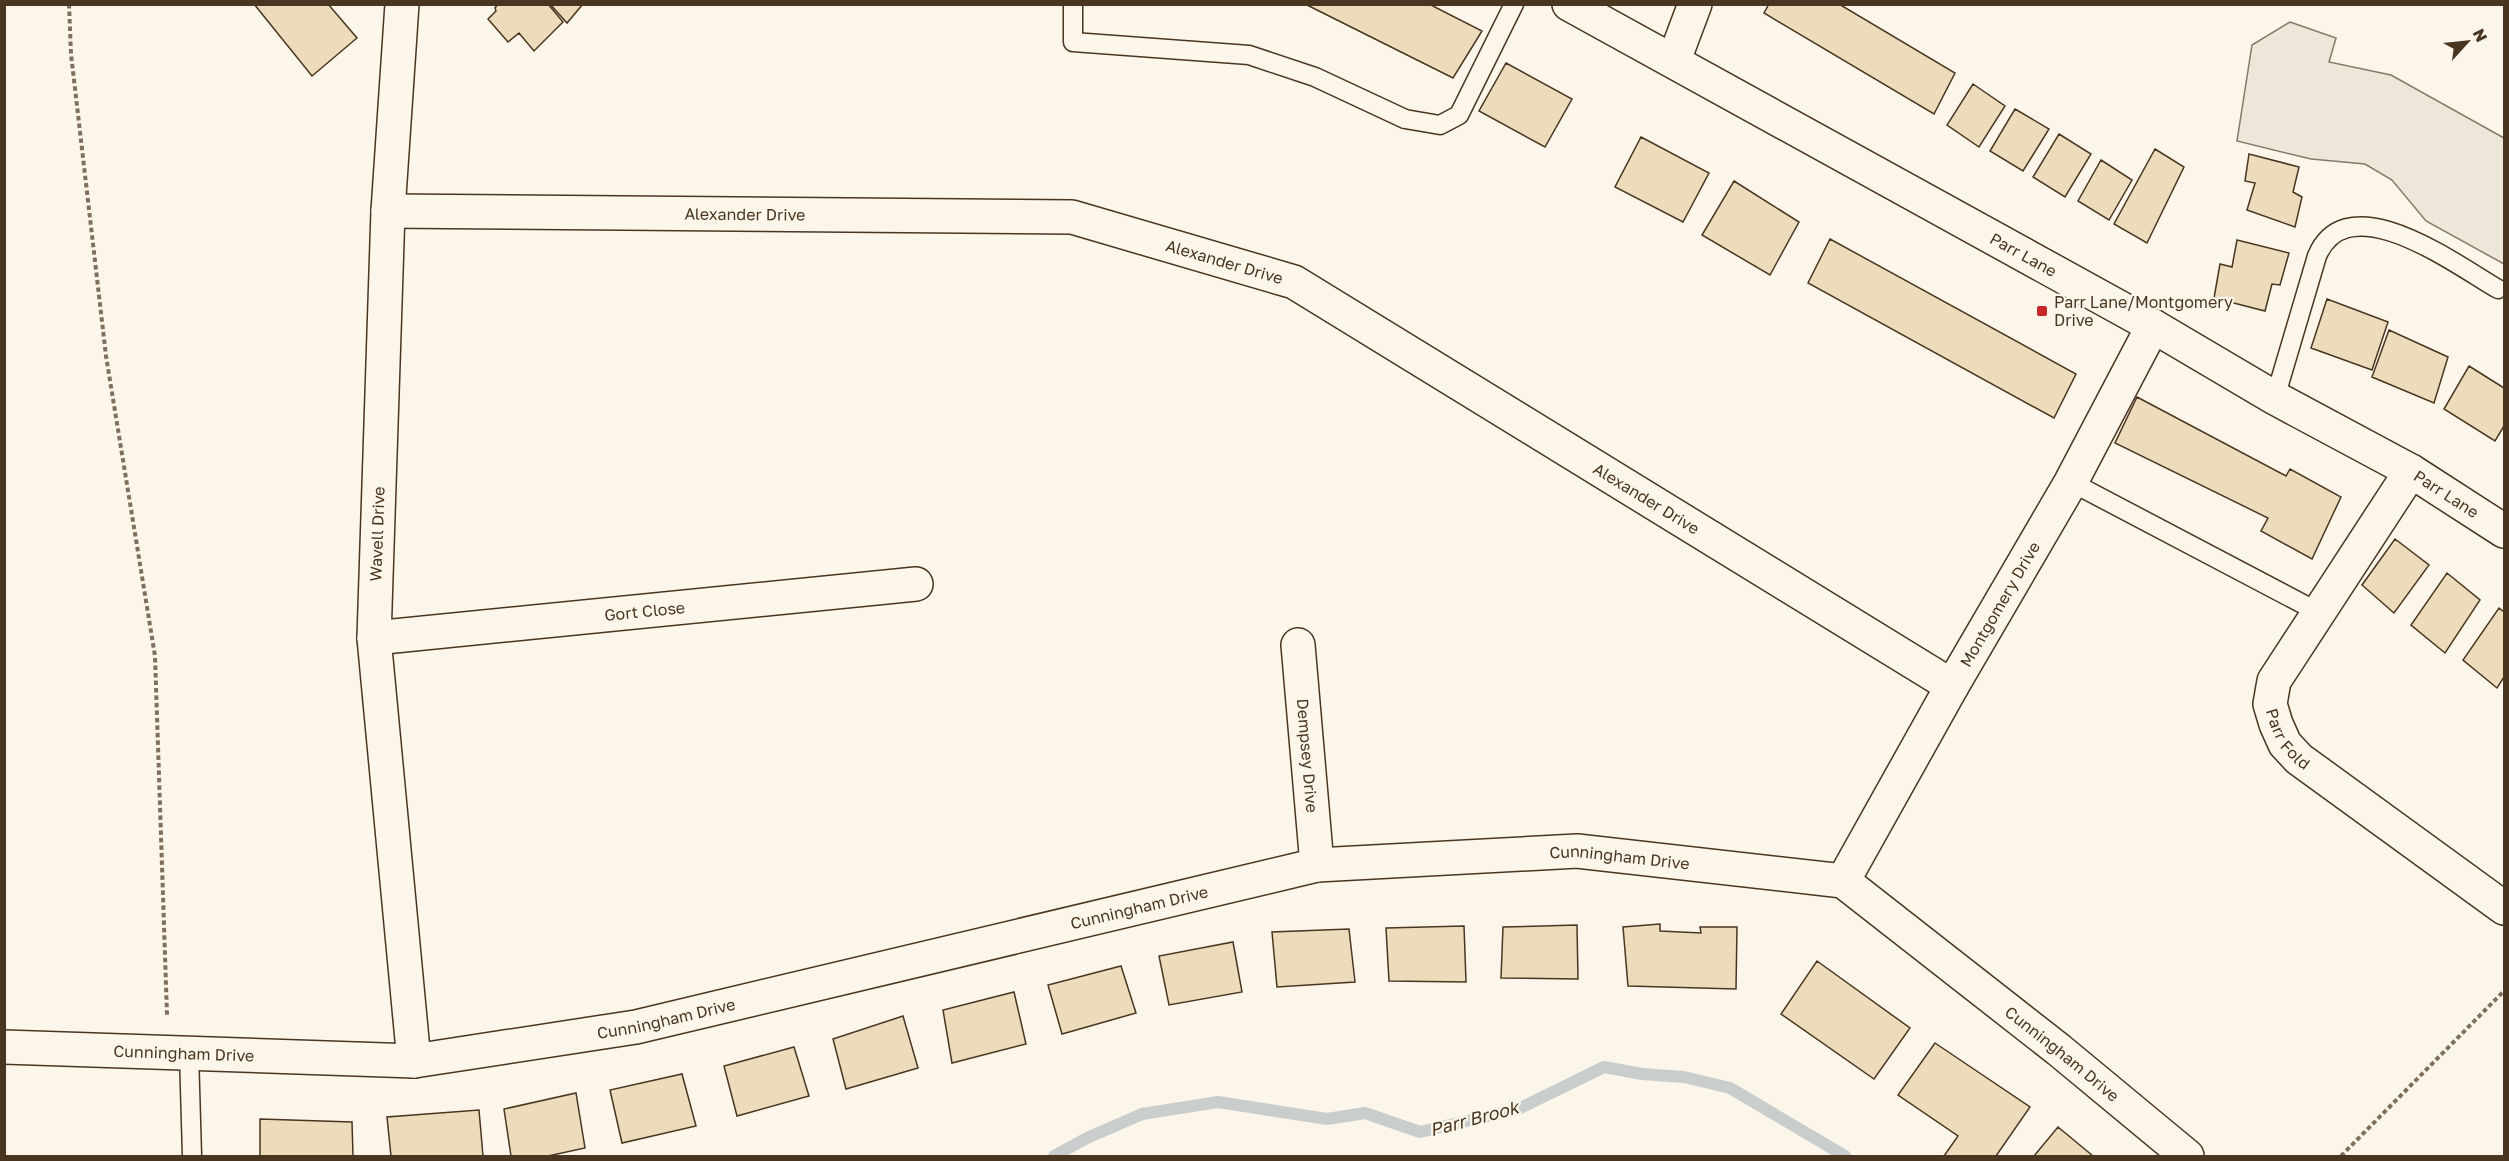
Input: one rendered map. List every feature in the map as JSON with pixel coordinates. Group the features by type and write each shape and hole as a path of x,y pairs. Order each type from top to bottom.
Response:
{"street":[{"name":"Wavell Drive","path":"402,4 388,211 374,638 414,1062"},
{"name":"Parr Lane","path":"1569,4 2153,326 2275,398 2411,471 2505,531"},
{"path":"1674,60 1695,4"},
{"name":"Alexander Drive","path":"388,211 1072,217 1294,282 1952,686"},
{"name":"Montgomery Drive","path":"1843,880 1952,686 2072,482 2153,326"},
{"name":"Parr Fold","path":"2411,471 2274,681 2270,704 2285,744 2299,759 2505,908"},
{"name":"Gort Close","path":"374,638 916,584"},
{"name":"Dempsey Drive","path":"1298,645 1317,865"},
{"name":"Cunningham Drive","path":"4,1047 414,1062 636,1027 1317,865 1577,851 1843,880 2060,1050 2187,1156"}],"lane":[{"path":"1072,4 1073,42 1249,56 1315,77 1405,119 1440,125 1459,115 1515,4"},
{"path":"2275,398 2317,256 2321,246 2340,231 2362,227 2386,229 2405,235 2498,289"},
{"path":"2072,482 2318,612"},
{"path":"179,1053 192,1156"}],"path":[{"path":"69,4 70,54 106,356 154,656 179,1053"},
{"path":"2341,1156 2505,991"}],"shaded area":[{"path":"2290,22 2336,38 2329,62 2391,75 2504,138 2504,264 2426,221 2392,180 2365,164 2311,159 2237,141 2252,45"}],"building":[{"path":"254,4 328,4 357,38 312,76"},
{"path":"498,4 548,4 563,22 534,51 519,33 508,42 488,19 496,11"},
{"path":"550,4 583,4 567,23"},
{"path":"1305,4 1429,4 1482,31 1453,78"},
{"path":"1769,4 1839,4 1955,73 1934,114 1764,13"},
{"path":"1506,63 1572,99 1545,147 1479,111"},
{"path":"1973,84 2005,106 1979,147 1947,125"},
{"path":"2015,109 2049,129 2023,171 1990,151"},
{"path":"2059,134 2091,154 2065,197 2033,177"},
{"path":"1641,137 1709,173 1683,222 1615,187"},
{"path":"2155,149 2184,167 2147,243 2114,224"},
{"path":"2249,154 2299,167 2293,192 2302,197 2295,227 2247,210 2255,183 2245,181"},
{"path":"2101,160 2132,180 2109,220 2078,201"},
{"path":"1734,181 1799,222 1770,275 1702,235"},
{"path":"1830,239 2076,374 2054,418 1808,283"},
{"path":"2237,240 2289,253 2280,285 2272,284 2265,311 2214,298 2220,264 2232,267"},
{"path":"2327,299 2388,322 2372,370 2311,348"},
{"path":"2389,330 2448,357 2434,403 2372,377"},
{"path":"2469,366 2504,388 2504,426 2495,441 2444,409"},
{"path":"2137,397 2286,476 2290,469 2341,497 2312,559 2261,531 2268,518 2115,443"},
{"path":"2395,539 2429,565 2394,613 2362,585"},
{"path":"2447,573 2480,600 2445,653 2411,625"},
{"path":"2499,608 2504,612 2504,677 2497,688 2463,660"},
{"path":"1660,924 1660,931 1701,933 1700,927 1737,927 1736,989 1628,986 1623,927"},
{"path":"1577,925 1578,979 1501,978 1503,927"},
{"path":"1464,926 1466,982 1389,981 1386,928"},
{"path":"1349,929 1355,982 1277,987 1272,932"},
{"path":"1233,942 1242,992 1169,1005 1159,956"},
{"path":"1817,961 1910,1028 1874,1079 1781,1014"},
{"path":"1121,966 1136,1013 1062,1034 1048,985"},
{"path":"1014,992 1026,1044 952,1063 943,1010"},
{"path":"903,1016 918,1068 846,1089 833,1039"},
{"path":"1935,1043 2030,1107 1996,1156 1944,1156 1958,1136 1898,1095"},
{"path":"794,1047 809,1096 737,1116 724,1066"},
{"path":"682,1074 696,1126 622,1143 610,1090"},
{"path":"576,1093 585,1148 548,1156 511,1156 504,1109"},
{"path":"479,1110 483,1156 391,1156 387,1117"},
{"path":"260,1119 352,1122 353,1156 260,1156"},
{"path":"2058,1127 2093,1156 2034,1156"}],"waterway":[{"name":"Parr Brook","path":"1054,1156 1087,1138 1142,1114 1218,1102 1327,1119 1365,1113 1420,1132 1518,1109 1604,1067 1642,1074 1684,1077 1730,1088 1845,1156"}],"place":[{"name":"Parr Lane/Montgomery Drive","path":"2042,311"}]}
